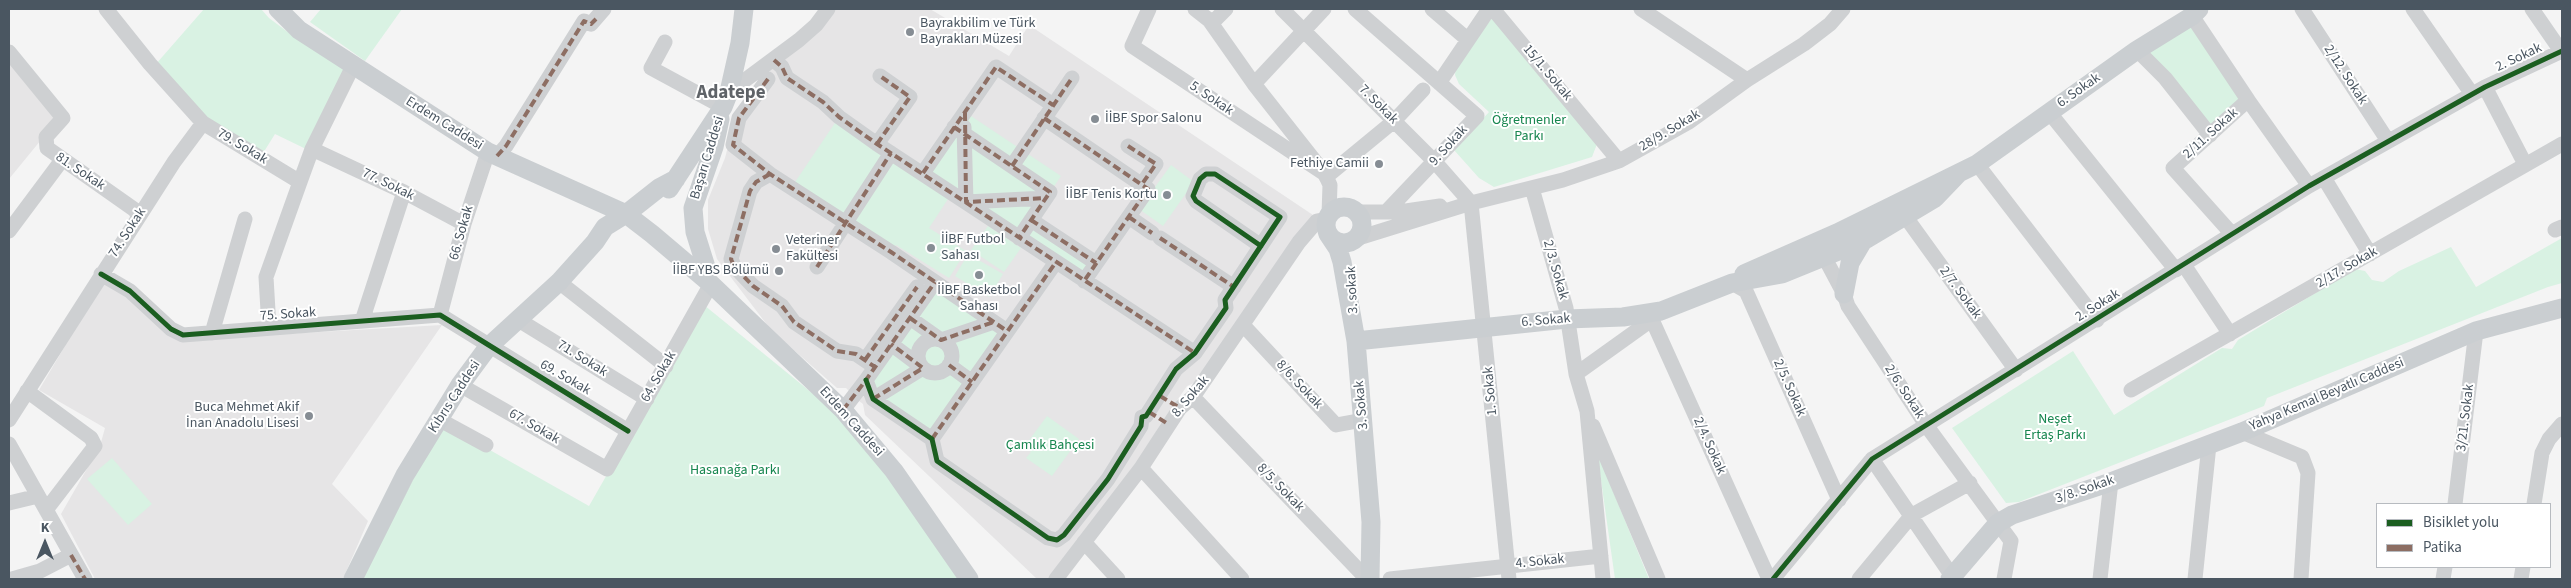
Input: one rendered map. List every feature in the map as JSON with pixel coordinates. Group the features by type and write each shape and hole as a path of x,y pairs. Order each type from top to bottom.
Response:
{"main road":[{"name":"Erdem Caddesi","path":"278,9 299,30 493,154 657,227 708,275 843,410 894,471 969,579"},
{"name":"Başarı Caddesi","path":"708,275 695,232 693,208 714,147 740,43 744,9"},
{"name":"6. Sokak","path":"1356,341 1568,319 1645,314 1661,311 1732,283 1782,274 1817,252 1977,164 2137,50 2196,12"},
{"name":"Başarı Caddesi","path":"632,216 666,195 726,100"},
{"name":"6. Sokak","path":"1817,252 1863,241 1935,198 1958,174"},
{"path":"1355,239 1344,243 1332,239 1328,222 1339,207 1351,208 1356,212"},
{"name":"3. sokak","path":"1356,212 1362,222 1359,234 1351,249 1356,341"},
{"name":"Kıbrıs Caddesi","path":"353,579 405,476 460,386 488,347 558,282 595,242 632,216"},
{"name":"3. Sokak","path":"1328,222 1342,262 1356,341 1371,522 1368,579"},
{"path":"1846,300 1850,263 1863,241"},
{"name":"Yahya Kemal Beyatlı Caddesi","path":"2242,432 2476,331 2562,308"},
{"name":"3/8. Sokak","path":"1951,578 1998,523 2012,515 2111,482 2242,432"}],"street":[{"name":"79. Sokak","path":"106,9 150,64 203,123 300,182"},
{"path":"665,42 651,68 726,100 816,25 828,9"},
{"name":"5. Sokak","path":"1150,9 1132,46 1325,176"},
{"path":"1195,9 1212,23 1254,84 1325,176 1330,185 1328,222"},
{"path":"1212,23 1226,9"},
{"name":"7. Sokak","path":"1282,9 1435,162 1472,203"},
{"path":"1254,84 1324,9"},
{"name":"9. Sokak","path":"1356,9 1477,116 1386,212"},
{"path":"1432,9 1467,39"},
{"path":"1438,82 1488,9"},
{"name":"15/1. Sokak","path":"1493,9 1618,161"},
{"path":"1641,9 1747,80"},
{"name":"28/9. Sokak","path":"1355,239 1618,161 1689,122 1747,80 1804,44 1830,24 1843,9"},
{"name":"2/12. Sokak","path":"2302,9 2388,142"},
{"path":"2413,9 2478,90 2525,164"},
{"path":"2532,9 2562,51"},
{"name":"2/11. Sokak","path":"2196,12 2248,100 2309,186"},
{"name":"66. Sokak","path":"440,315 464,224 493,154 506,146 584,21 591,24 600,14"},
{"path":"2137,50 2164,78 2210,134"},
{"name":"2. Sokak","path":"1773,579 1872,459 2309,186 2478,90 2562,51"},
{"name":"81. Sokak","path":"9,52 63,118 44,141 50,152 136,210 138,216"},
{"path":"774,60 782,67 787,78 824,102 839,117 877,144 1195,353"},
{"path":"269,328 266,277 312,149 353,66"},
{"path":"966,202 959,131 964,112 996,66 1053,105"},
{"path":"877,144 910,97 880,76"},
{"path":"1012,166 1072,78"},
{"path":"768,79 739,118 733,145 770,174 846,222 1007,332"},
{"path":"1325,176 1394,122 1423,90"},
{"name":"2/11. Sokak","path":"2232,234 2174,168 2248,100"},
{"path":"2049,112 2180,267 2230,334"},
{"path":"1044,118 1148,188 1084,281"},
{"name":"74. Sokak","path":"9,420 138,216 203,123"},
{"path":"959,131 1012,166 1048,195"},
{"path":"923,174 959,131"},
{"name":"2/17. Sokak","path":"2131,390 2562,144"},
{"path":"1128,146 1156,164 1142,184"},
{"name":"77. Sokak","path":"312,149 404,192 464,224"},
{"path":"817,267 891,153"},
{"path":"9,231 62,160"},
{"path":"1977,164 2097,320"},
{"path":"770,174 756,182 750,191 731,259 753,286 782,306 794,322 837,351 856,354 870,364"},
{"path":"866,380 873,399 932,440 937,461 1048,538 1057,540 1064,535 1108,479 1176,370 1195,353 1226,308 1225,300 1234,287 1261,246 1280,217 1215,174 1206,174 1200,179 1193,196 1196,201 1261,246"},
{"path":"2324,178 2370,254"},
{"name":"2/3. Sokak","path":"1532,188 1568,319 1576,374 1587,411 1658,579"},
{"path":"362,321 404,192"},
{"path":"966,202 1048,195"},
{"path":"1019,238 1048,195"},
{"name":"28/9. Sokak","path":"1356,212 1386,212 1472,203"},
{"name":"1. Sokak","path":"1472,203 1508,573"},
{"name":"2/7. Sokak","path":"1904,216 2016,370"},
{"path":"1128,217 1234,287"},
{"path":"212,332 245,219"},
{"path":"1031,220 1096,264"},
{"name":"8. Sokak","path":"1056,579 1141,468 1180,408 1194,397 1244,326 1276,273 1317,221 1328,222"},
{"name":"2/6. Sokak","path":"1817,252 1926,426 1970,483 2011,541 2004,579"},
{"path":"932,440 1056,262"},
{"name":"75. Sokak","path":"101,274 130,291 177,332 184,335 440,315"},
{"name":"64. Sokak","path":"607,469 666,366 708,275"},
{"path":"558,282 666,366"},
{"path":"870,364 891,344 935,282"},
{"name":"2/5. Sokak","path":"1732,283 1746,291 1839,500"},
{"path":"843,410 866,380 870,364 917,287"},
{"path":"1576,374 1643,326 1645,314"},
{"name":"2/4. Sokak","path":"1645,314 1769,579"},
{"path":"440,315 488,347"},
{"path":"891,344 923,368 933,373 939,373 949,365 952,352 941,340 910,318"},
{"name":"71. Sokak","path":"517,319 647,399"},
{"path":"923,368 918,358 920,347 929,340 941,340 994,322"},
{"name":"8/6. Sokak","path":"1244,326 1336,425 1364,420"},
{"name":"3/21. Sokak","path":"2455,503 2476,331"},
{"name":"69. Sokak","path":"488,347 598,411 628,431"},
{"path":"949,365 972,382"},
{"path":"873,399 923,368"},
{"name":"67. Sokak","path":"460,386 607,469"},
{"path":"27,391 91,438 95,446 46,510"},
{"path":"1160,396 1180,408"},
{"name":"8/5. Sokak","path":"1194,397 1368,579"},
{"name":"2/3. Sokak","path":"1587,411 1604,579"},
{"path":"1145,418 1168,424"},
{"path":"440,420 486,445"},
{"path":"2534,503 2542,453 2549,440 2562,424"},
{"name":"Yahya Kemal Beyatlı Caddesi","path":"2242,432 2302,457 2308,473 2301,579"},
{"path":"9,444 85,579"},
{"path":"2195,579 2209,445"},
{"path":"1872,459 1912,515 1951,578"},
{"path":"1141,468 1242,579"},
{"path":"2100,579 2111,482"},
{"path":"1859,579 1912,515 1970,483"},
{"path":"9,503 38,496"},
{"path":"1084,542 1118,579"},
{"path":"12,579 40,571 71,555"},
{"name":"4. Sokak","path":"1390,579 1508,573 1601,556"}],"shaded area":[{"path":"836,9 930,9 1009,56 1029,25 1313,215 1253,305 1194,383 1187,386 1160,425 1137,465 1051,579 1037,579 865,415 863,404 846,388 837,388 771,330 717,259 708,229 708,200 725,158 734,123 772,65 822,28"},
{"path":"9,57 59,118 9,179"},
{"path":"105,278 176,335 231,337 442,325 332,484 368,521 343,579 95,579 61,514 100,446 105,428 39,390"}],"green space":[{"path":"204,9 261,9 269,18 293,36 347,71 306,149 275,134 260,158 209,124 156,64"},
{"path":"321,9 402,9 365,61 310,22"},
{"name":"Öğretmenler Parkı","path":"1492,18 1597,144 1592,157 1494,187 1479,178 1454,150 1489,112 1459,84 1455,75 1456,65"},
{"path":"2193,25 2244,97 2211,129 2149,52"},
{"path":"965,112 1061,176 1031,221 1096,263 1084,281 952,193 929,228 966,251 949,278 896,245 891,252 791,188 839,117 923,173"},
{"name":"İİBF Tenis Kortu","path":"1171,165 1194,182 1163,226 1139,209"},
{"path":"988,226 1021,248 1004,272 971,250"},
{"name":"Neşet Ertaş Parkı","path":"2562,238 2562,283 2267,398 2264,406 2019,502 2006,503 1952,428 2073,351 2114,415 2222,348 2232,349 2238,340 2355,269 2365,271 2372,280 2383,282 2399,271 2451,247 2476,287"},
{"name":"İİBF Basketbol Sahası","path":"968,254 1003,274 989,297 955,276"},
{"path":"935,282 1007,331 932,439 873,399 875,367"},
{"name":"Hasanağa Parkı","path":"704,305 839,415 890,476 961,579 362,579 442,423 589,506"},
{"name":"Çamlık Bahçesi","path":"1047,416 1079,439 1052,476 1026,458 1031,452 1024,447"},
{"path":"1597,452 1649,579 1615,579"},
{"path":"112,458 152,504 128,525 87,479"}],"marked path":[{"path":"497,156 506,146 584,21 591,24 596,19"},
{"path":"774,60 782,67 787,78 823,102 839,117 877,144 1195,353"},
{"path":"923,173 996,67 1053,105"},
{"path":"877,144 910,97 880,76"},
{"path":"1012,166 1072,78"},
{"path":"768,79 739,118 733,145 770,174 891,252 1007,331"},
{"path":"965,113 966,202 1046,198"},
{"path":"1044,118 1148,189 1084,281"},
{"path":"954,127 1050,192 1019,238"},
{"path":"1128,146 1156,164 1142,184"},
{"path":"817,267 891,153"},
{"path":"770,174 756,182 750,191 731,259 734,266 753,286 782,306 794,322 837,351 856,354 875,367"},
{"path":"1129,217 1152,233"},
{"path":"1031,220 1096,263"},
{"path":"1160,238 1234,287"},
{"path":"932,439 1056,262"},
{"path":"843,410 935,282"},
{"path":"865,360 917,287"},
{"path":"910,318 941,340 994,322"},
{"path":"873,399 923,368 891,344"},
{"path":"949,365 972,382"},
{"path":"1160,396 1180,408"},
{"path":"1149,412 1168,424"},
{"path":"71,555 85,579"}],"cycle path":[{"path":"1773,579 1872,459 2309,186 2485,87 2562,51"},
{"path":"866,380 873,399 932,439 937,461 1048,538 1057,540 1064,535 1108,479 1141,426 1142,417 1146,416 1176,369 1195,353 1226,308 1225,300 1280,217 1215,174 1206,174 1200,179 1193,196 1196,201 1261,246"},
{"path":"101,274 130,291 171,329 183,335 440,315 628,431"}],"place":[{"name":"Bayrakbilim ve Türk Bayrakları Müzesi","path":"910,32"},
{"name":"İİBF Spor Salonu","path":"1095,119"},
{"name":"Fethiye Camii","path":"1379,164"},
{"name":"İİBF Tenis Kortu","path":"1167,195"},
{"name":"İİBF Futbol Sahası","path":"931,248"},
{"name":"Veteriner Fakültesi","path":"776,249"},
{"name":"İİBF YBS Bölümü","path":"779,271"},
{"name":"İİBF Basketbol Sahası","path":"979,275"},
{"name":"Buca Mehmet Akif İnan Anadolu Lisesi","path":"309,416"}],"district":[{"name":"Adatepe","path":"731,94"}]}
